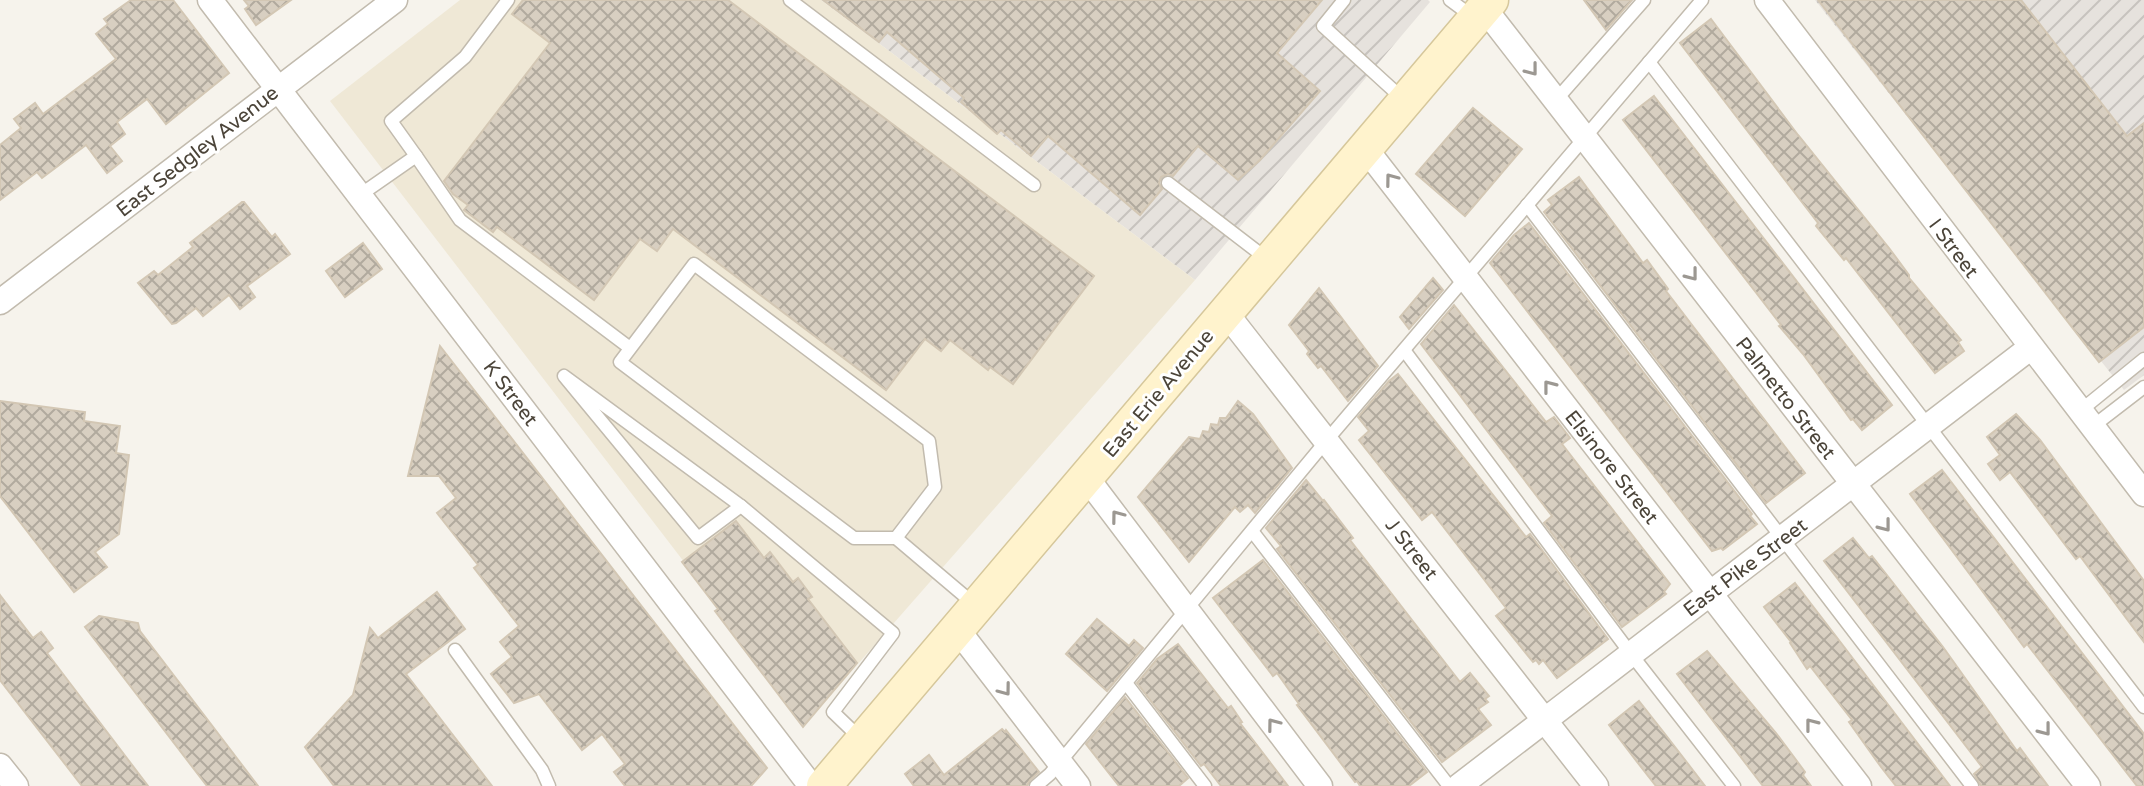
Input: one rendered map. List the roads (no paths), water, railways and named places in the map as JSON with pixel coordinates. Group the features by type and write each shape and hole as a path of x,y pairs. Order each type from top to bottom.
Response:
{"main road":[{"name":"East Erie Avenue","path":"824,786 1405,101 1475,7"}],"street":[{"name":"K Street","path":"210,0 811,786"},
{"name":"East Sedgley Avenue","path":"0,302 395,0"},
{"name":"I Street","path":"1767,0 2144,494"},
{"name":"Palmetto Street","path":"1475,7 1556,100 2088,786"},
{"name":"Elsinore Street","path":"1365,148 1859,786"},
{"name":"J Street","path":"1226,313 1596,786"},
{"name":"East Pike Street","path":"1459,786 2030,348"},
{"path":"1086,477 1320,786"},
{"path":"967,618 1078,786"},
{"path":"0,766 16,786"}],"lane":[{"path":"508,0 465,57 391,121 460,220 630,348"},
{"path":"790,0 1034,185"},
{"path":"1344,0 1323,26 1405,101"},
{"path":"1556,100 1644,0"},
{"path":"1036,786 1060,763 1327,440 1702,0"},
{"path":"1649,62 2144,707"},
{"path":"360,195 416,156"},
{"path":"1168,183 1269,262"},
{"path":"1527,205 1972,786"},
{"path":"896,538 935,487 929,441 694,264 620,362 854,538 896,538 967,618"},
{"path":"1404,350 1631,654 1734,786"},
{"path":"2086,419 2144,359"},
{"path":"741,506 698,538 564,376 741,506 893,633 833,712 863,740"},
{"path":"2086,419 2144,387"},
{"path":"1252,531 1449,786"},
{"path":"455,650 542,770 549,786"},
{"path":"1126,683 1205,786"}]}
